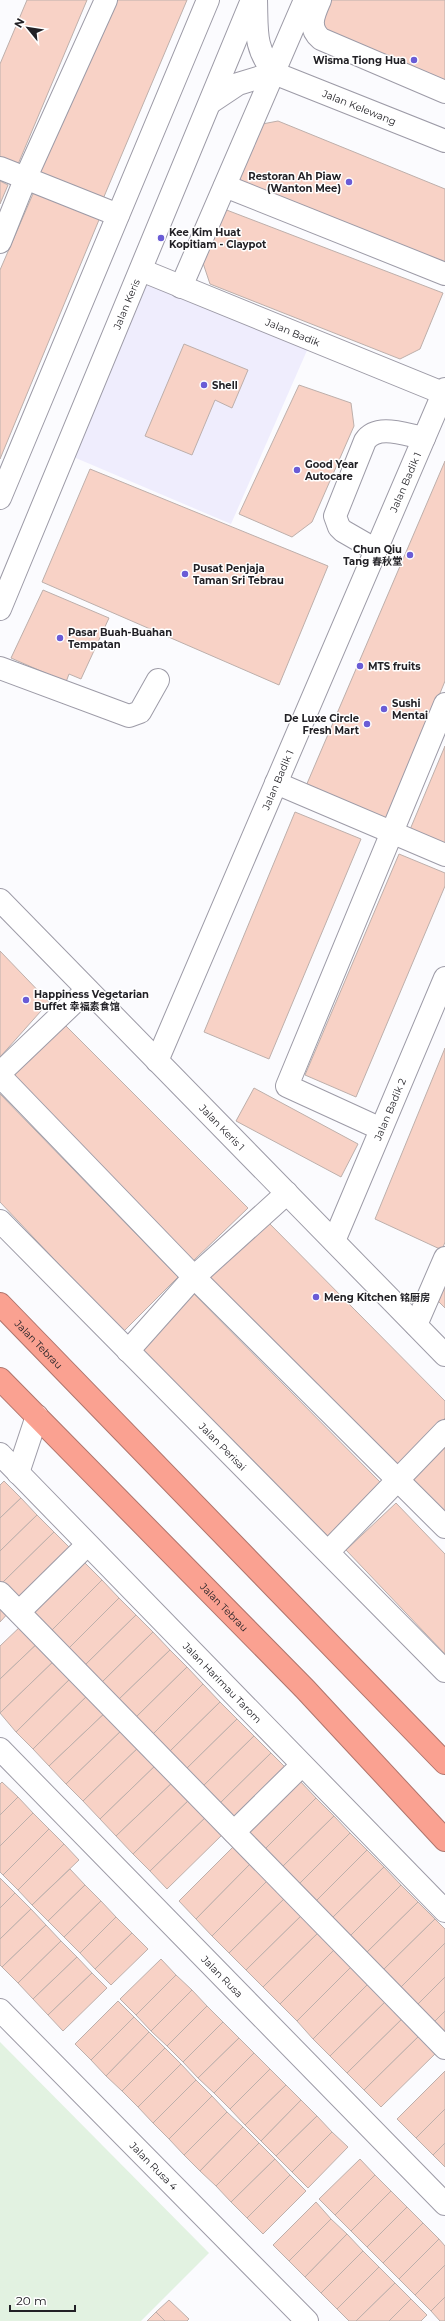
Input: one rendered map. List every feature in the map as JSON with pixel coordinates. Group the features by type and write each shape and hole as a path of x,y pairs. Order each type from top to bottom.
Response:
{"highway":[{"name":"Jalan Tebrau","path":"0,1304 445,1763"},
{"name":"Jalan Tebrau","path":"0,1379 305,1690 445,1840"},
{"path":"305,1690 445,1817"}],"street":[{"path":"0,242 26,177 106,0"},
{"path":"0,498 4,475 118,215 208,0"},
{"name":"Jalan Keris","path":"0,609 252,0"},
{"path":"256,0 257,38 262,58 274,73"},
{"path":"181,287 305,0"},
{"path":"320,0 312,23 313,30 321,39 445,92"},
{"path":"211,102 238,84 274,73"},
{"name":"Jalan Kelewang","path":"274,73 445,141"},
{"path":"0,168 26,177 118,215"},
{"path":"225,186 445,274"},
{"name":"Jalan Badik","path":"140,270 444,392"},
{"name":"Jalan Badik 1","path":"157,1061 444,392"},
{"path":"376,550 343,531 339,527 335,516 365,441 368,436 378,431 424,438"},
{"path":"0,668 129,716 140,712 158,680"},
{"path":"381,1129 287,1086 445,704"},
{"path":"276,783 445,855"},
{"name":"Jalan Keris 1","path":"0,900 445,1355"},
{"name":"Jalan Badik 2","path":"334,1241 445,978"},
{"path":"87,990 0,1074 194,1277 396,1480 445,1527"},
{"path":"128,1351 194,1277 287,1193"},
{"name":"Jalan Perisai","path":"0,1221 445,1671"},
{"path":"416,1325 445,1258"},
{"path":"18,1473 36,1416"},
{"path":"328,1552 396,1480 445,1432"},
{"name":"Jalan Harimau Tarom","path":"0,1454 445,1911"},
{"path":"19,1612 87,1545"},
{"path":"0,1593 445,2048"},
{"name":"Jalan Rusa","path":"0,1749 445,2204"},
{"path":"234,1832 302,1765"},
{"name":"Jalan Rusa 4","path":"0,2010 307,2321"}],"shaded area":[{"path":"141,270 312,339 231,524 64,453"}],"green space":[{"path":"0,2042 209,2253 141,2321 0,2321"}],"building":[{"path":"27,0 87,0 16,169 0,162 0,64"},
{"path":"114,0 187,0 103,199 40,172"},
{"name":"Wisma Tiong Hua","path":"321,0 445,0 445,87 319,33 324,21 314,17"},
{"path":"278,121 445,189 445,265 236,179 257,125"},
{"path":"0,181 8,185 0,204"},
{"path":"36,187 101,215 0,459 0,270"},
{"path":"224,209 443,293 420,349 400,359 210,284 202,260"},
{"name":"Shell","path":"184,344 248,370 232,408 215,400 192,455 145,436"},
{"name":"Good Year Autocare","path":"299,385 351,403 354,426 312,522 292,537 239,514"},
{"path":"445,461 445,681 388,821 306,786"},
{"name":"Pusat Penjaja Taman Sri Tebrau","path":"90,469 328,566 279,685 42,582"},
{"name":"Pasar Buah-Buahan Tempatan","path":"43,590 109,618 81,679 69,674 66,682 11,658"},
{"path":"445,746 445,847 409,832"},
{"path":"295,812 361,839 269,1059 204,1032"},
{"path":"399,854 445,873 445,886 356,1097 305,1075"},
{"path":"0,951 49,1002 0,1057"},
{"path":"64,1024 248,1208 193,1261 9,1078"},
{"path":"445,1048 445,1242 442,1250 375,1219"},
{"path":"254,1088 358,1144 341,1177 236,1121"},
{"path":"0,1094 178,1277 123,1332 0,1202"},
{"path":"266,1220 445,1401 445,1418 393,1471 207,1277"},
{"path":"445,1283 445,1308 438,1301"},
{"path":"193,1293 380,1482 328,1536 139,1346"},
{"path":"445,1445 445,1514 411,1479"},
{"path":"4,1481 21,1498 0,1518 0,1485"},
{"path":"21,1498 37,1515 0,1551 0,1518"},
{"path":"396,1503 445,1554 445,1654 346,1550"},
{"path":"37,1515 54,1532 0,1585 0,1551"},
{"path":"54,1532 71,1549 17,1602 0,1585"},
{"path":"84,1562 102,1580 50,1632 31,1614"},
{"path":"102,1580 119,1598 67,1650 50,1632"},
{"path":"119,1598 136,1615 83,1667 67,1650"},
{"path":"0,1601 10,1611 0,1622"},
{"path":"136,1615 153,1632 100,1684 83,1667"},
{"path":"23,1624 40,1641 0,1679 0,1646"},
{"path":"153,1632 170,1650 117,1701 100,1684"},
{"path":"40,1641 56,1659 0,1713 0,1679"},
{"path":"170,1650 187,1667 134,1719 117,1701"},
{"path":"56,1659 73,1676 16,1732 0,1713"},
{"path":"187,1667 203,1684 151,1736 134,1719"},
{"path":"73,1676 90,1693 33,1749 16,1732"},
{"path":"203,1684 220,1702 168,1753 151,1736"},
{"path":"90,1693 107,1711 49,1766 33,1749"},
{"path":"220,1702 237,1719 185,1770 168,1753"},
{"path":"107,1711 123,1729 66,1784 49,1766"},
{"path":"237,1719 254,1736 201,1788 185,1770"},
{"path":"123,1729 140,1746 83,1801 66,1784"},
{"path":"254,1736 271,1753 218,1805 201,1788"},
{"path":"140,1746 157,1764 100,1819 83,1801"},
{"path":"271,1753 289,1771 236,1823 218,1805"},
{"path":"157,1764 174,1781 116,1836 100,1819"},
{"path":"174,1781 190,1799 133,1854 116,1836"},
{"path":"300,1781 316,1798 264,1850 247,1833"},
{"path":"2,1782 18,1797 0,1815 0,1784"},
{"path":"18,1797 33,1813 0,1846 0,1815"},
{"path":"316,1798 334,1816 281,1868 264,1850"},
{"path":"190,1799 207,1816 150,1871 133,1854"},
{"path":"33,1813 49,1829 3,1875 0,1872 0,1846"},
{"path":"207,1816 224,1833 167,1889 150,1871"},
{"path":"334,1816 350,1833 298,1885 281,1868"},
{"path":"49,1829 64,1844 18,1890 3,1875"},
{"path":"350,1833 367,1850 315,1902 298,1885"},
{"path":"64,1844 79,1860 32,1905 18,1890"},
{"path":"235,1845 252,1862 196,1919 179,1901"},
{"path":"367,1850 384,1867 331,1919 315,1902"},
{"path":"252,1862 269,1879 212,1936 196,1919"},
{"path":"384,1867 401,1885 349,1937 331,1919"},
{"path":"70,1869 85,1885 48,1921 32,1905"},
{"path":"0,1878 15,1893 0,1908"},
{"path":"269,1879 286,1897 229,1953 212,1936"},
{"path":"85,1885 101,1901 64,1937 48,1921"},
{"path":"401,1885 418,1902 365,1954 349,1937"},
{"path":"15,1893 31,1909 0,1939 0,1908"},
{"path":"286,1897 303,1914 246,1970 229,1953"},
{"path":"101,1901 116,1917 80,1953 64,1937"},
{"path":"418,1902 435,1919 382,1971 365,1954"},
{"path":"31,1909 46,1925 2,1967 0,1965 0,1939"},
{"path":"303,1914 320,1931 263,1987 246,1970"},
{"path":"116,1917 132,1933 95,1969 80,1953"},
{"path":"435,1919 445,1929 445,1943 399,1989 382,1971"},
{"path":"46,1925 61,1941 18,1983 2,1967"},
{"path":"320,1931 336,1948 280,2004 263,1987"},
{"path":"132,1933 148,1949 111,1985 95,1969"},
{"path":"61,1941 77,1957 33,1999 18,1983"},
{"path":"445,1943 445,1977 416,2006 399,1989"},
{"path":"336,1948 353,1965 297,2021 280,2004"},
{"path":"77,1957 92,1973 48,2015 33,1999"},
{"path":"161,1959 176,1975 136,2015 120,1999"},
{"path":"353,1965 370,1982 313,2039 297,2021"},
{"path":"92,1973 107,1988 63,2031 48,2015"},
{"path":"176,1975 192,1990 151,2031 136,2015"},
{"path":"445,1977 445,2011 433,2023 416,2006"},
{"path":"370,1982 387,2000 330,2056 313,2039"},
{"path":"192,1990 207,2006 167,2046 151,2031"},
{"path":"387,2000 404,2017 347,2073 330,2056"},
{"path":"118,2001 134,2017 91,2060 75,2044"},
{"path":"207,2006 223,2022 183,2062 167,2046"},
{"path":"445,2011 445,2035 433,2023"},
{"path":"134,2017 149,2032 106,2076 91,2060"},
{"path":"404,2017 421,2034 364,2090 347,2073"},
{"path":"223,2022 239,2038 198,2078 183,2062"},
{"path":"149,2032 165,2048 122,2091 106,2076"},
{"path":"421,2034 438,2051 381,2107 364,2090"},
{"path":"239,2038 254,2053 214,2093 198,2078"},
{"path":"165,2048 181,2064 138,2107 122,2091"},
{"path":"254,2053 270,2069 230,2109 214,2093"},
{"path":"181,2064 196,2080 153,2123 138,2107"},
{"path":"270,2069 286,2085 245,2125 230,2109"},
{"path":"445,2071 445,2109 416,2138 397,2119"},
{"path":"196,2080 212,2096 169,2139 153,2123"},
{"path":"286,2085 301,2100 261,2141 245,2125"},
{"path":"212,2096 227,2112 184,2155 169,2139"},
{"path":"301,2100 317,2116 276,2156 261,2141"},
{"path":"445,2109 445,2143 433,2155 416,2138"},
{"path":"227,2112 243,2127 200,2171 184,2155"},
{"path":"317,2116 332,2132 292,2172 276,2156"},
{"path":"243,2127 259,2143 216,2186 200,2171"},
{"path":"332,2132 348,2147 308,2188 292,2172"},
{"path":"259,2143 275,2159 231,2202 216,2186"},
{"path":"445,2143 445,2167 433,2155"},
{"path":"275,2159 290,2175 247,2218 231,2202"},
{"path":"360,2159 375,2175 335,2215 319,2199"},
{"path":"290,2175 306,2191 263,2234 247,2218"},
{"path":"375,2175 391,2191 351,2231 335,2215"},
{"path":"391,2191 407,2207 367,2247 351,2231"},
{"path":"316,2202 331,2219 289,2261 273,2245"},
{"path":"407,2207 423,2223 383,2263 367,2247"},
{"path":"331,2219 347,2234 305,2277 289,2261"},
{"path":"423,2223 439,2239 399,2279 383,2263"},
{"path":"347,2234 363,2251 321,2293 305,2277"},
{"path":"439,2239 445,2246 445,2265 415,2295 399,2279"},
{"path":"363,2251 379,2267 337,2309 321,2293"},
{"path":"445,2265 445,2297 431,2311 415,2295"},
{"path":"379,2267 395,2283 356,2321 349,2321 337,2309"},
{"path":"395,2283 411,2299 389,2321 356,2321"},
{"path":"445,2297 445,2321 440,2321 431,2311"},
{"path":"411,2299 427,2315 421,2321 389,2321"},
{"path":"169,2300 189,2319 187,2321 165,2321 156,2312"},
{"path":"156,2312 165,2321 147,2321"}],"place":[{"name":"Wisma Tiong Hua","path":"414,60"},
{"name":"Restoran Ah Piaw (Wanton Mee)","path":"349,182"},
{"name":"Kee Kim Huat Kopitiam - Claypot","path":"161,238"},
{"name":"Shell","path":"204,385"},
{"name":"Good Year Autocare","path":"297,470"},
{"name":"Chun Qiu Tang 春秋堂","path":"410,555"},
{"name":"Pusat Penjaja Taman Sri Tebrau","path":"185,574"},
{"name":"Pasar Buah-Buahan Tempatan","path":"60,638"},
{"name":"MTS fruits","path":"360,666"},
{"name":"Sushi Mentai","path":"384,709"},
{"name":"De Luxe Circle Fresh Mart","path":"367,724"},
{"name":"Happiness Vegetarian Buffet 幸福素食馆","path":"26,1000"},
{"name":"Meng Kitchen 铭厨房","path":"316,1297"}]}
